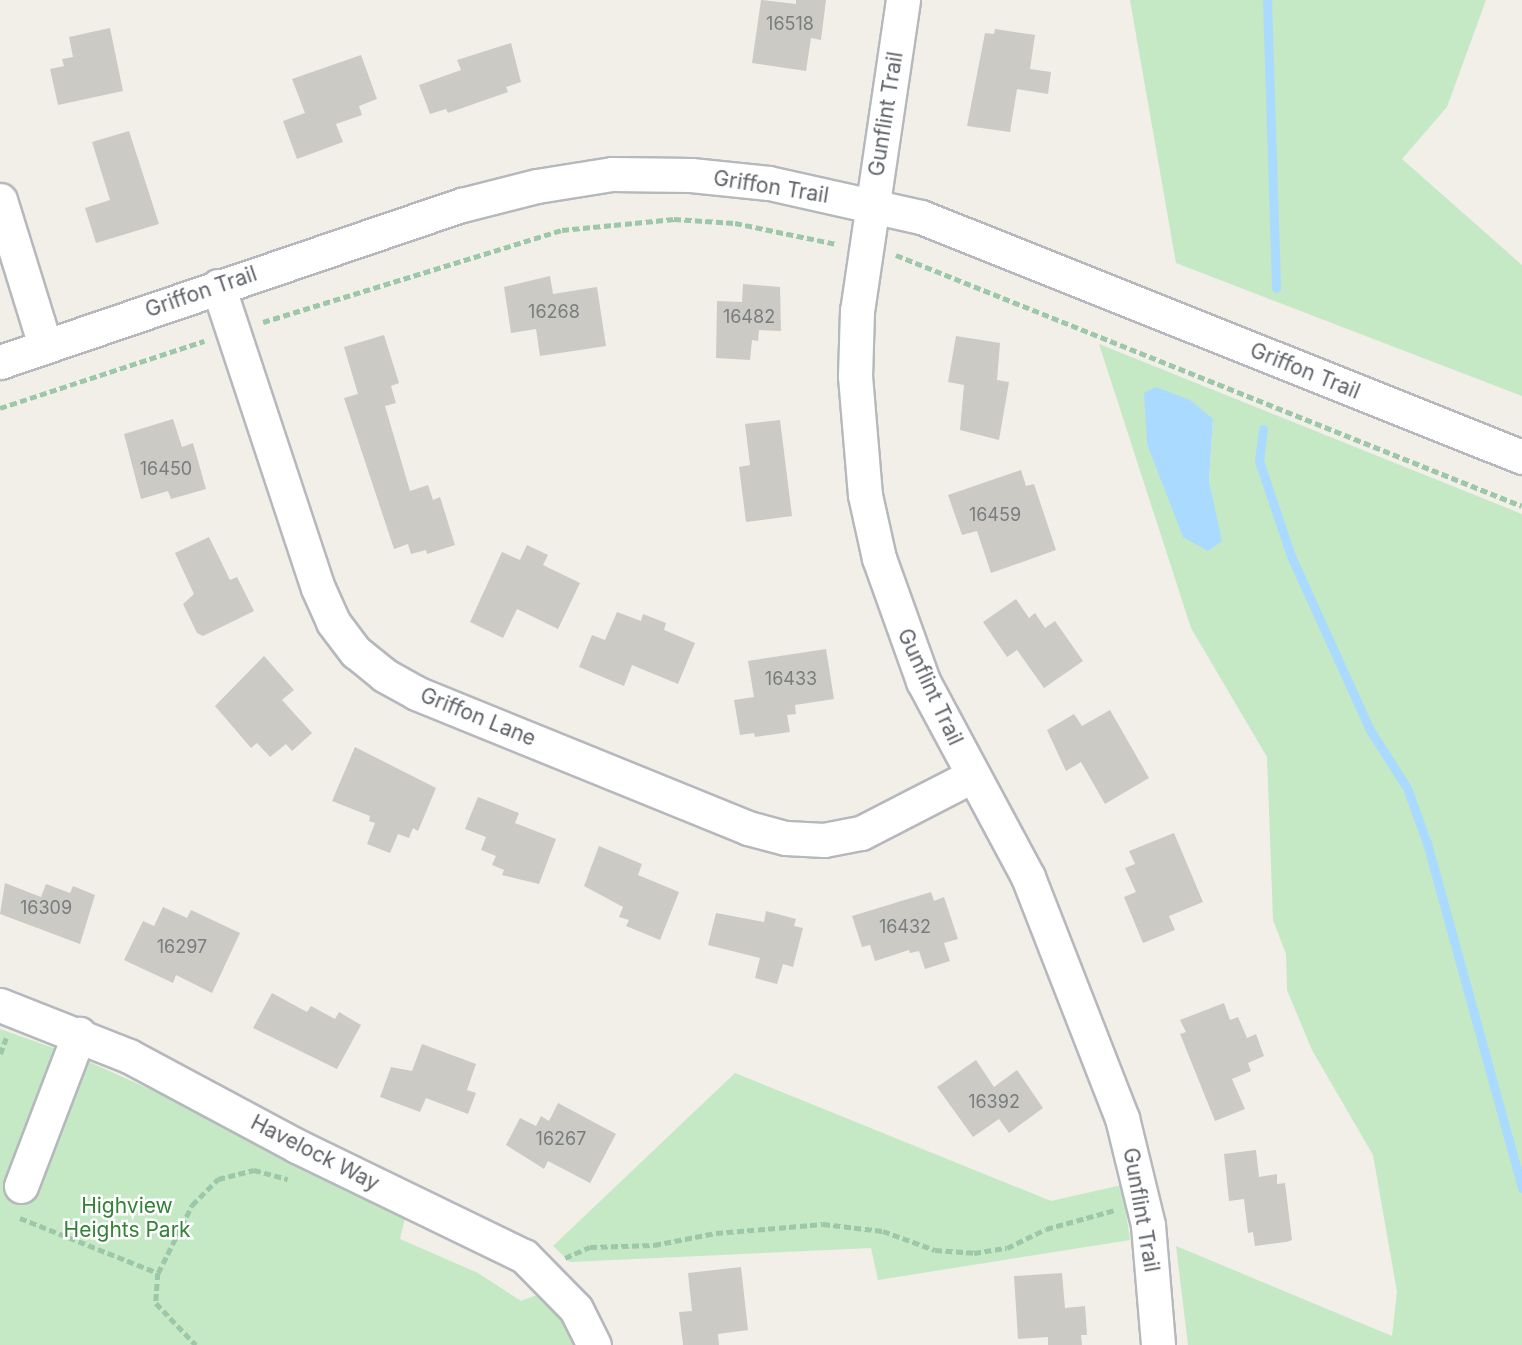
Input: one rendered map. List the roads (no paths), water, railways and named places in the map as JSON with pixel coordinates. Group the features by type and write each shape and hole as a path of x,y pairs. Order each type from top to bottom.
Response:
{"street":[{"name":"Gunflint Trail","path":"903,0 857,310 855,376 865,495 899,620 923,681 1028,877 1122,1118 1144,1209 1158,1345"},
{"name":"Griffon Trail","path":"0,362 462,205 537,186 612,174 769,183 872,203 968,233 1522,457"},
{"path":"0,200 45,345"},
{"name":"Griffon Lane","path":"218,286 318,588 333,622 356,652 384,675 416,692 697,807 786,838 824,840 861,833 972,776"},
{"name":"Havelock Way","path":"0,1005 129,1056 297,1146 492,1238 524,1256 545,1274 576,1309 594,1345"},
{"path":"16,1200 79,1034"}],"water":[{"path":"1156,387 1190,400 1213,419 1209,481 1222,541 1208,551 1183,537 1147,444 1144,393"}],"waterway":[{"path":"1267,0 1276,288"},
{"path":"1263,429 1259,461 1291,556 1370,730 1407,788 1427,843 1522,1188"}],"park label":[{"name":"Highview Heights Park","path":"127,1218"}]}
